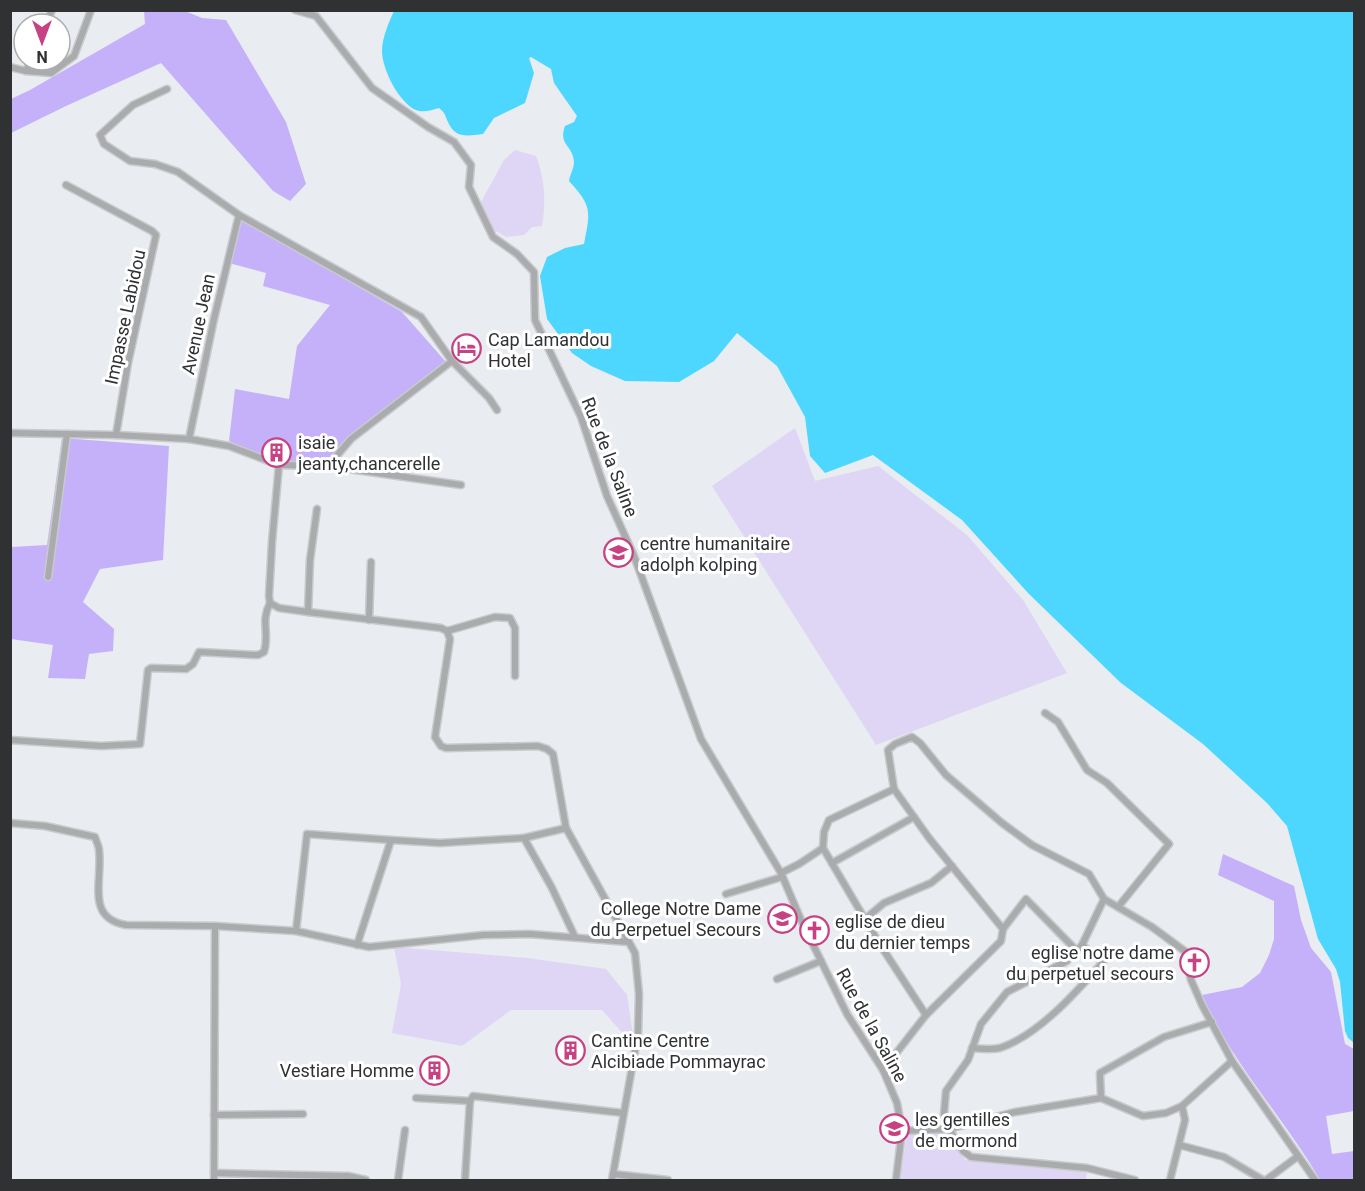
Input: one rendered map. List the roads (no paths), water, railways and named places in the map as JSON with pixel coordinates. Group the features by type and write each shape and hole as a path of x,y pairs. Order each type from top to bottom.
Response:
{"street":[{"path":"72,57 91,10"},
{"name":"Rue de la Saline","path":"295,10 316,16 372,88 454,142 471,165 469,187 493,237 517,254 534,272 535,320 581,417 607,496 634,556 701,739 782,875 847,1014 883,1070 897,1103 902,1131 896,1180"},
{"path":"167,88 133,105 100,135 104,144 130,161 155,164 178,171 238,215 421,317 452,361 489,398 496,410"},
{"name":"Impasse Labidou","path":"66,185 156,235 128,363 116,435"},
{"name":"Avenue Jean","path":"189,440 238,215"},
{"path":"328,466 351,439 452,361"},
{"path":"10,433 116,435 189,440 229,446 279,465 328,466 461,485"},
{"path":"48,577 67,434"},
{"path":"10,740 101,746 140,744 148,670 191,667 199,652 258,655 264,652 266,645 264,615 270,603 272,542 279,465"},
{"path":"308,612 310,560 317,509"},
{"path":"369,620 372,562"},
{"path":"270,603 279,608 441,628 447,631 495,617 510,618 515,628 515,676"},
{"path":"447,631 450,639 435,737 441,746 446,748 538,746 553,754 566,828 635,953 639,1022 613,1177 668,1180"},
{"path":"1045,713 1058,722 1087,770 1107,783 1169,844 1119,907"},
{"path":"1003,929 929,838 894,789 888,750 895,744 912,737 920,743 946,775 1002,823 1032,845 1089,874 1104,899 1152,927 1186,952 1191,980 1232,1061 1315,1180"},
{"path":"894,789 829,820 824,832 823,848 926,1015"},
{"path":"832,862 914,817"},
{"path":"10,823 45,826 95,837 99,850 98,895 102,912 114,923 296,931 369,947 530,934 628,942"},
{"path":"296,931 307,834 440,843 524,838 566,828"},
{"path":"524,838 552,888 575,937"},
{"path":"357,945 392,840"},
{"path":"726,894 782,875 823,848"},
{"path":"865,919 884,903 931,884 952,866"},
{"path":"883,1070 926,1015 1001,941 1003,929 1026,899 1077,951"},
{"path":"1104,899 1077,951 1067,961 1007,992 981,1024 968,1060 946,1091 944,1114 949,1129 963,1151 971,1157 1087,1168 1135,1180"},
{"path":"215,926 214,1177 366,1180"},
{"path":"972,1048 999,1048 1020,1038 1065,1003 1103,962 1082,945"},
{"path":"777,979 821,961"},
{"path":"1101,1098 1100,1073 1164,1037 1212,1022"},
{"path":"902,1131 949,1129 1015,1112 1101,1098 1143,1116 1166,1113 1182,1106 1232,1061"},
{"path":"465,1180 470,1101 473,1096 623,1113"},
{"path":"416,1098 470,1101"},
{"path":"1170,1180 1185,1120 1182,1106"},
{"path":"214,1115 303,1114"},
{"path":"398,1180 405,1130"},
{"path":"1179,1145 1224,1157 1264,1180 1297,1156"}],"water":[{"path":"394,11 1354,11 1354,1043 1345,1031 1340,982 1336,969 1318,939 1287,826 1267,803 1203,744 1121,683 1029,594 962,520 873,455 825,473 810,456 805,417 777,366 737,333 714,361 679,382 625,381 591,366 572,353 547,319 540,276 547,257 565,248 584,244 588,210 582,197 569,181 574,162 563,137 565,126 574,122 577,116 554,83 551,69 531,57 529,58 534,73 525,103 494,118 483,134 462,135 457,133 439,108 416,110 398,93 388,76 383,58 383,41"}],"place":[{"name":"Cap Lamandou Hotel","path":"467,349"},
{"name":"isaie jeanty,chancerelle","path":"277,452"},
{"name":"centre humanitaire adolph kolping","path":"619,553"},
{"name":"College Notre Dame du Perpetuel Secours","path":"782,918"},
{"name":"eglise de dieu du dernier temps","path":"814,931"},
{"name":"eglise notre dame du perpetuel secours","path":"1195,962"},
{"name":"Cantine Centre Alcibiade Pommayrac","path":"570,1050"},
{"name":"Vestiare Homme","path":"435,1070"},
{"name":"les gentilles de mormond","path":"894,1129"}]}
